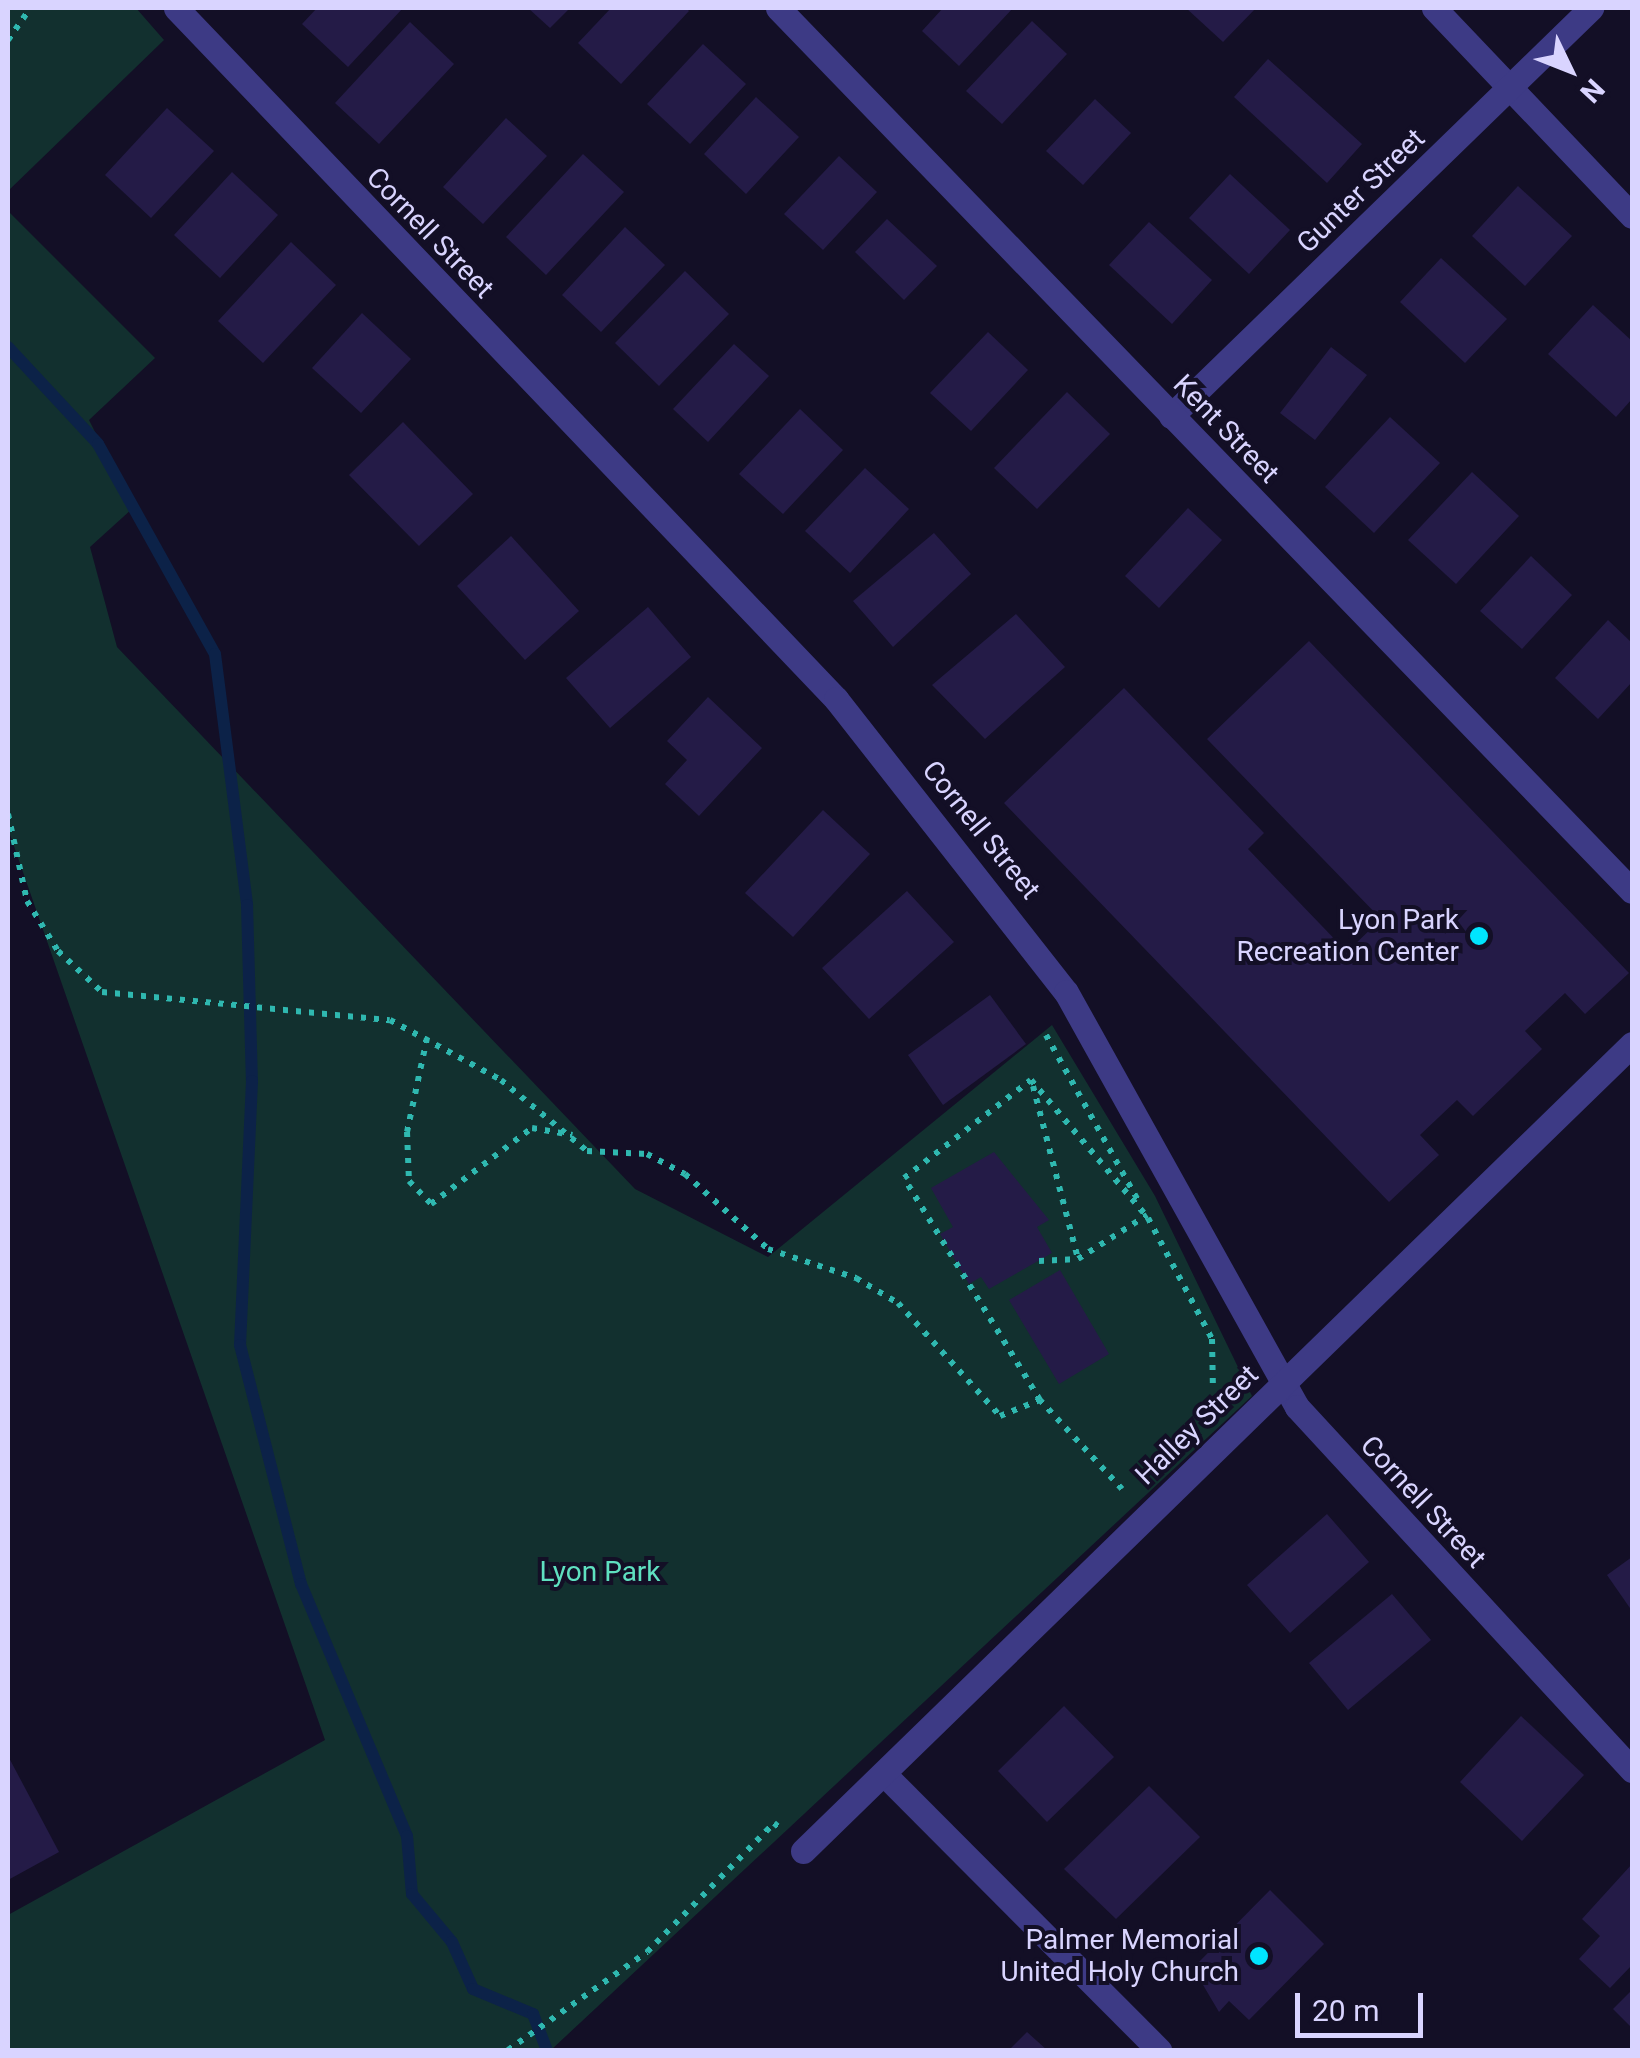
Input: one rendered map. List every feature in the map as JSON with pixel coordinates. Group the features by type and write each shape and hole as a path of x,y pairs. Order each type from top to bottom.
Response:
{"street":[{"name":"Cornell Street","path":"176,8 745,600 974,868 1066,992 1282,1384 1632,1770"},
{"name":"Kent Street","path":"778,8 1632,891"},
{"path":"1434,8 1632,216"},
{"name":"Gunter Street","path":"1172,416 1591,8"},
{"name":"Halley Street","path":"804,1850 1632,1044"},
{"path":"884,1774 1158,2050"}],"path":[{"path":"8,40 30,8"},
{"path":"8,814 27,901 58,951 102,992 196,1007 317,1012 390,1020 427,1038 574,1136 587,1151 647,1154 685,1174 768,1249 856,1278 898,1303 1000,1416 1040,1400"},
{"path":"1046,1035 1212,1339 1213,1390"},
{"path":"427,1038 408,1132 409,1181 431,1204 532,1128 574,1136"},
{"path":"1031,1080 1148,1218"},
{"path":"1031,1080 1078,1259"},
{"path":"1031,1080 904,1178 1040,1400 1122,1489"},
{"path":"1039,1261 1078,1259 1148,1218"},
{"path":"508,2050 559,2020 647,1952 774,1823 804,1850"}],"green space":[{"path":"8,8 136,8 164,40 8,191"},
{"name":"Lyon Park","path":"8,211 155,358 89,420 133,508 90,547 117,647 635,1189 768,1257 1052,1025 1155,1196 1252,1396 551,2050 8,2050 8,1915 325,1740 8,829"}],"building":[{"path":"317,8 403,8 348,67 302,24"},
{"path":"528,8 570,8 550,28"},
{"path":"611,8 689,11 621,84 578,43"},
{"path":"943,8 1013,8 959,66 922,31"},
{"path":"1186,8 1256,8 1223,42"},
{"path":"1032,21 1067,54 1002,124 966,91"},
{"path":"410,22 454,64 379,144 335,103"},
{"path":"703,44 746,84 690,144 647,104"},
{"path":"1268,59 1362,144 1327,183 1234,97"},
{"path":"756,97 799,137 746,194 704,154"},
{"path":"1095,99 1131,133 1083,185 1046,151"},
{"path":"167,108 214,151 151,218 105,175"},
{"path":"506,118 547,156 483,224 443,187"},
{"path":"583,154 624,192 546,275 506,237"},
{"path":"839,156 877,192 823,250 784,214"},
{"path":"232,172 278,215 220,278 174,235"},
{"path":"1230,174 1290,230 1249,274 1189,218"},
{"path":"1518,186 1572,236 1525,286 1472,236"},
{"path":"887,219 937,266 904,300 855,252"},
{"path":"1149,222 1212,280 1172,324 1109,265"},
{"path":"625,227 665,265 601,332 562,295"},
{"path":"291,242 336,285 263,363 218,321"},
{"path":"1441,258 1507,319 1465,363 1400,302"},
{"path":"685,271 729,314 659,386 615,343"},
{"path":"1593,305 1632,341 1632,399 1616,417 1548,354"},
{"path":"362,313 411,359 361,413 312,368"},
{"path":"988,332 1028,370 971,431 930,393"},
{"path":"734,344 769,376 708,442 673,409"},
{"path":"1331,347 1367,375 1315,440 1280,413"},
{"path":"1067,392 1110,434 1037,509 994,468"},
{"path":"800,409 843,450 783,514 739,474"},
{"path":"1390,417 1440,463 1374,533 1325,487"},
{"path":"403,422 473,494 419,546 349,475"},
{"path":"865,468 909,509 850,573 805,531"},
{"path":"1472,472 1519,516 1456,584 1408,540"},
{"path":"1188,508 1222,540 1159,608 1125,576"},
{"path":"934,533 971,574 893,647 853,601"},
{"path":"511,536 579,611 525,660 457,586"},
{"path":"1531,556 1572,595 1522,649 1480,611"},
{"path":"648,607 691,657 610,728 566,678"},
{"path":"1016,614 1065,667 985,739 932,685"},
{"path":"1608,620 1632,643 1632,682 1598,719 1555,678"},
{"name":"Lyon Park Recreation Center","path":"1309,641 1629,973 1585,1014 1565,993 1525,1031 1542,1049 1473,1116 1457,1100 1420,1135 1439,1155 1389,1202 1004,803 1124,688 1264,833 1248,849 1347,952 1381,919 1207,739"},
{"path":"708,697 762,748 699,816 665,784 687,760 667,741"},
{"path":"823,810 870,854 793,937 745,893"},
{"path":"907,891 954,942 869,1019 822,968"},
{"path":"990,995 1026,1044 943,1105 908,1055"},
{"path":"994,1152 1049,1220 1037,1227 1052,1253 989,1289 981,1277 969,1284 940,1234 953,1227 931,1188"},
{"path":"1060,1270 1109,1354 1059,1384 1009,1300"},
{"path":"1327,1514 1369,1562 1290,1633 1247,1585"},
{"path":"1632,1557 1632,1611 1607,1575"},
{"path":"1392,1594 1431,1640 1348,1710 1309,1663"},
{"path":"1064,1706 1114,1757 1047,1822 998,1771"},
{"path":"1521,1716 1584,1775 1522,1841 1460,1782"},
{"path":"8,1756 59,1852 8,1880"},
{"path":"1149,1786 1200,1837 1116,1919 1064,1869"},
{"path":"1632,1864 1632,1965 1610,1988 1579,1959 1600,1936 1582,1919"},
{"name":"Palmer Memorial United Holy Church","path":"1270,1890 1324,1944 1249,2020 1229,2001 1219,2012 1193,1968"},
{"path":"1632,1990 1632,2028 1613,2009"},
{"path":"1027,2032 1047,2050 1009,2050"}],"waterway":[{"path":"8,347 98,444 215,654 247,905 252,1081 240,1345 301,1584 407,1836 412,1894 452,1942 473,1989 533,2014 547,2050"}],"place":[{"name":"Lyon Park Recreation Center","path":"1479,936"},
{"name":"Palmer Memorial United Holy Church","path":"1259,1956"}]}
